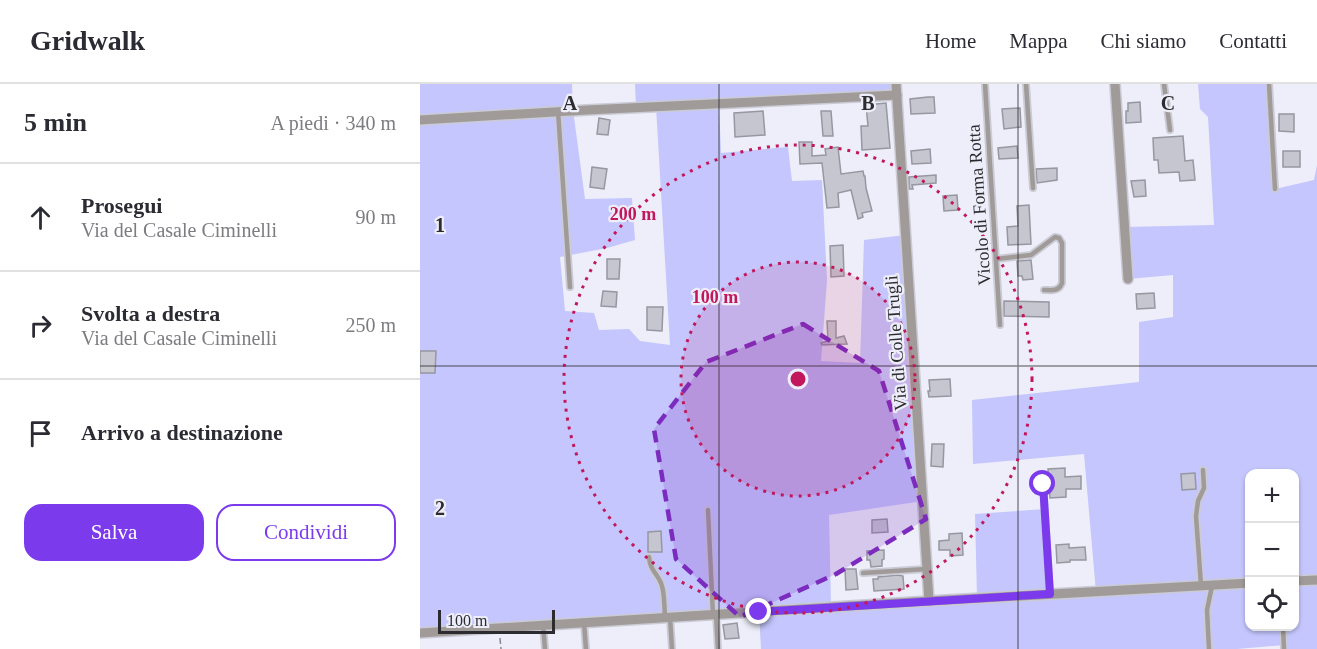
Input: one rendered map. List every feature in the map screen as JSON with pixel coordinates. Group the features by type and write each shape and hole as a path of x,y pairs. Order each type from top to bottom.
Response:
{"street":[{"name":"Via di Colle Trugli","path":"896,84 929,601"},
{"path":"1115,84 1128,279"},
{"path":"420,120 897,95"},
{"path":"1299,581 1317,580"},
{"path":"420,633 1245,583"}],"lane":[{"name":"Vicolo di Forma Rotta","path":"985,84 1000,325"},
{"path":"1026,84 1033,188"},
{"path":"1164,84 1170,130"},
{"path":"1269,84 1275,189"},
{"path":"558,111 570,287"},
{"path":"996,259 1029,256 1055,237 1059,238 1062,243 1062,283 1060,288 1055,290 1044,290"},
{"path":"1201,586 1196,516 1204,488 1203,470"},
{"path":"1043,484 1050,594"},
{"path":"708,510 718,649"},
{"path":"649,557 650,567 663,588 672,649"},
{"path":"863,573 927,569"},
{"path":"1209,649 1207,610 1212,585"},
{"path":"584,623 586,649"},
{"path":"543,625 545,649"},
{"path":"1283,631 1284,649"}],"path":[{"path":"500,628 501,649"}],"highlighted area":[{"path":"803,324 879,371 926,519 836,574 740,617 676,559 654,429 706,362"}],"shaded area":[{"path":"420,84 572,84 573,110 585,199 632,198 635,240 560,257 565,311 594,313 599,330 629,329 640,341 670,345 656,107 636,107 635,84 896,84 897,95 719,104 721,153 788,147 792,181 822,180 827,280 821,361 860,363 864,240 905,235 923,501 829,515 831,606 977,598 975,514 1045,509 1050,594 1096,592 1084,454 973,464 972,400 1139,382 1139,322 1173,317 1173,275 1128,279 1124,227 1214,225 1208,117 1200,109 1198,84 1269,84 1275,189 1314,180 1317,165 1317,649 1284,649 1284,645 1237,649 761,649 759,612 420,633"}],"building":[{"path":"934,97 935,113 911,114 910,99"},
{"path":"1140,102 1141,122 1126,123 1128,103"},
{"path":"886,103 890,148 862,150 861,126 868,126 866,105"},
{"path":"1020,108 1021,127 1004,129 1002,109"},
{"path":"763,111 765,135 735,137 734,113"},
{"path":"821,111 831,111 833,136 823,136"},
{"path":"1279,114 1294,114 1294,132 1279,131"},
{"path":"599,118 610,120 608,135 597,134"},
{"path":"1183,136 1185,161 1193,160 1195,180 1180,181 1179,172 1159,173 1158,160 1154,160 1153,138"},
{"path":"799,142 812,142 812,156 826,155 825,149 838,147 841,174 863,171 872,211 862,213 863,217 858,219 851,190 838,193 839,207 827,208 822,163 800,164"},
{"path":"1017,146 1018,158 999,159 998,148"},
{"path":"930,149 931,163 912,164 911,151"},
{"path":"1283,151 1300,151 1300,167 1283,167"},
{"path":"592,167 607,169 604,189 590,187"},
{"path":"1057,168 1057,180 1037,183 1036,169"},
{"path":"936,175 936,183 912,185 913,189 909,189 909,177"},
{"path":"1145,180 1146,196 1134,197 1131,181"},
{"path":"957,195 958,210 944,211 943,196"},
{"path":"1029,205 1031,244 1008,245 1007,227 1018,226 1017,206"},
{"path":"843,245 844,276 831,277 830,246"},
{"path":"607,259 620,259 619,279 607,279"},
{"path":"1031,260 1033,279 1023,280 1022,276 1018,276 1017,261"},
{"path":"603,291 617,292 616,307 601,306"},
{"path":"1154,293 1155,308 1137,309 1136,294"},
{"path":"1004,301 1049,302 1049,317 1004,316"},
{"path":"647,307 663,307 662,331 647,330"},
{"path":"827,321 836,321 836,338 844,336 847,344 822,345 821,343 828,341"},
{"path":"420,351 436,351 435,373 420,373"},
{"path":"950,379 951,396 929,397 929,380"},
{"path":"932,444 944,444 943,467 931,466"},
{"path":"1065,468 1065,477 1081,476 1081,489 1066,489 1066,497 1050,498 1048,469"},
{"path":"1195,473 1196,489 1182,490 1181,474"},
{"path":"887,519 888,532 872,533 872,520"},
{"path":"661,531 662,552 648,552 648,532"},
{"path":"962,533 963,555 950,556 950,550 939,550 939,541 949,540 949,534"},
{"path":"1069,544 1069,548 1085,547 1086,560 1057,563 1056,545"},
{"path":"884,550 882,566 871,567 870,560 867,560 867,551"},
{"path":"845,569 856,569 858,589 846,590"},
{"path":"903,576 904,589 874,591 873,579"},
{"path":"737,623 739,638 725,639 723,625"}],"route":[{"path":"759,612 1050,594 1043,484"}]}
